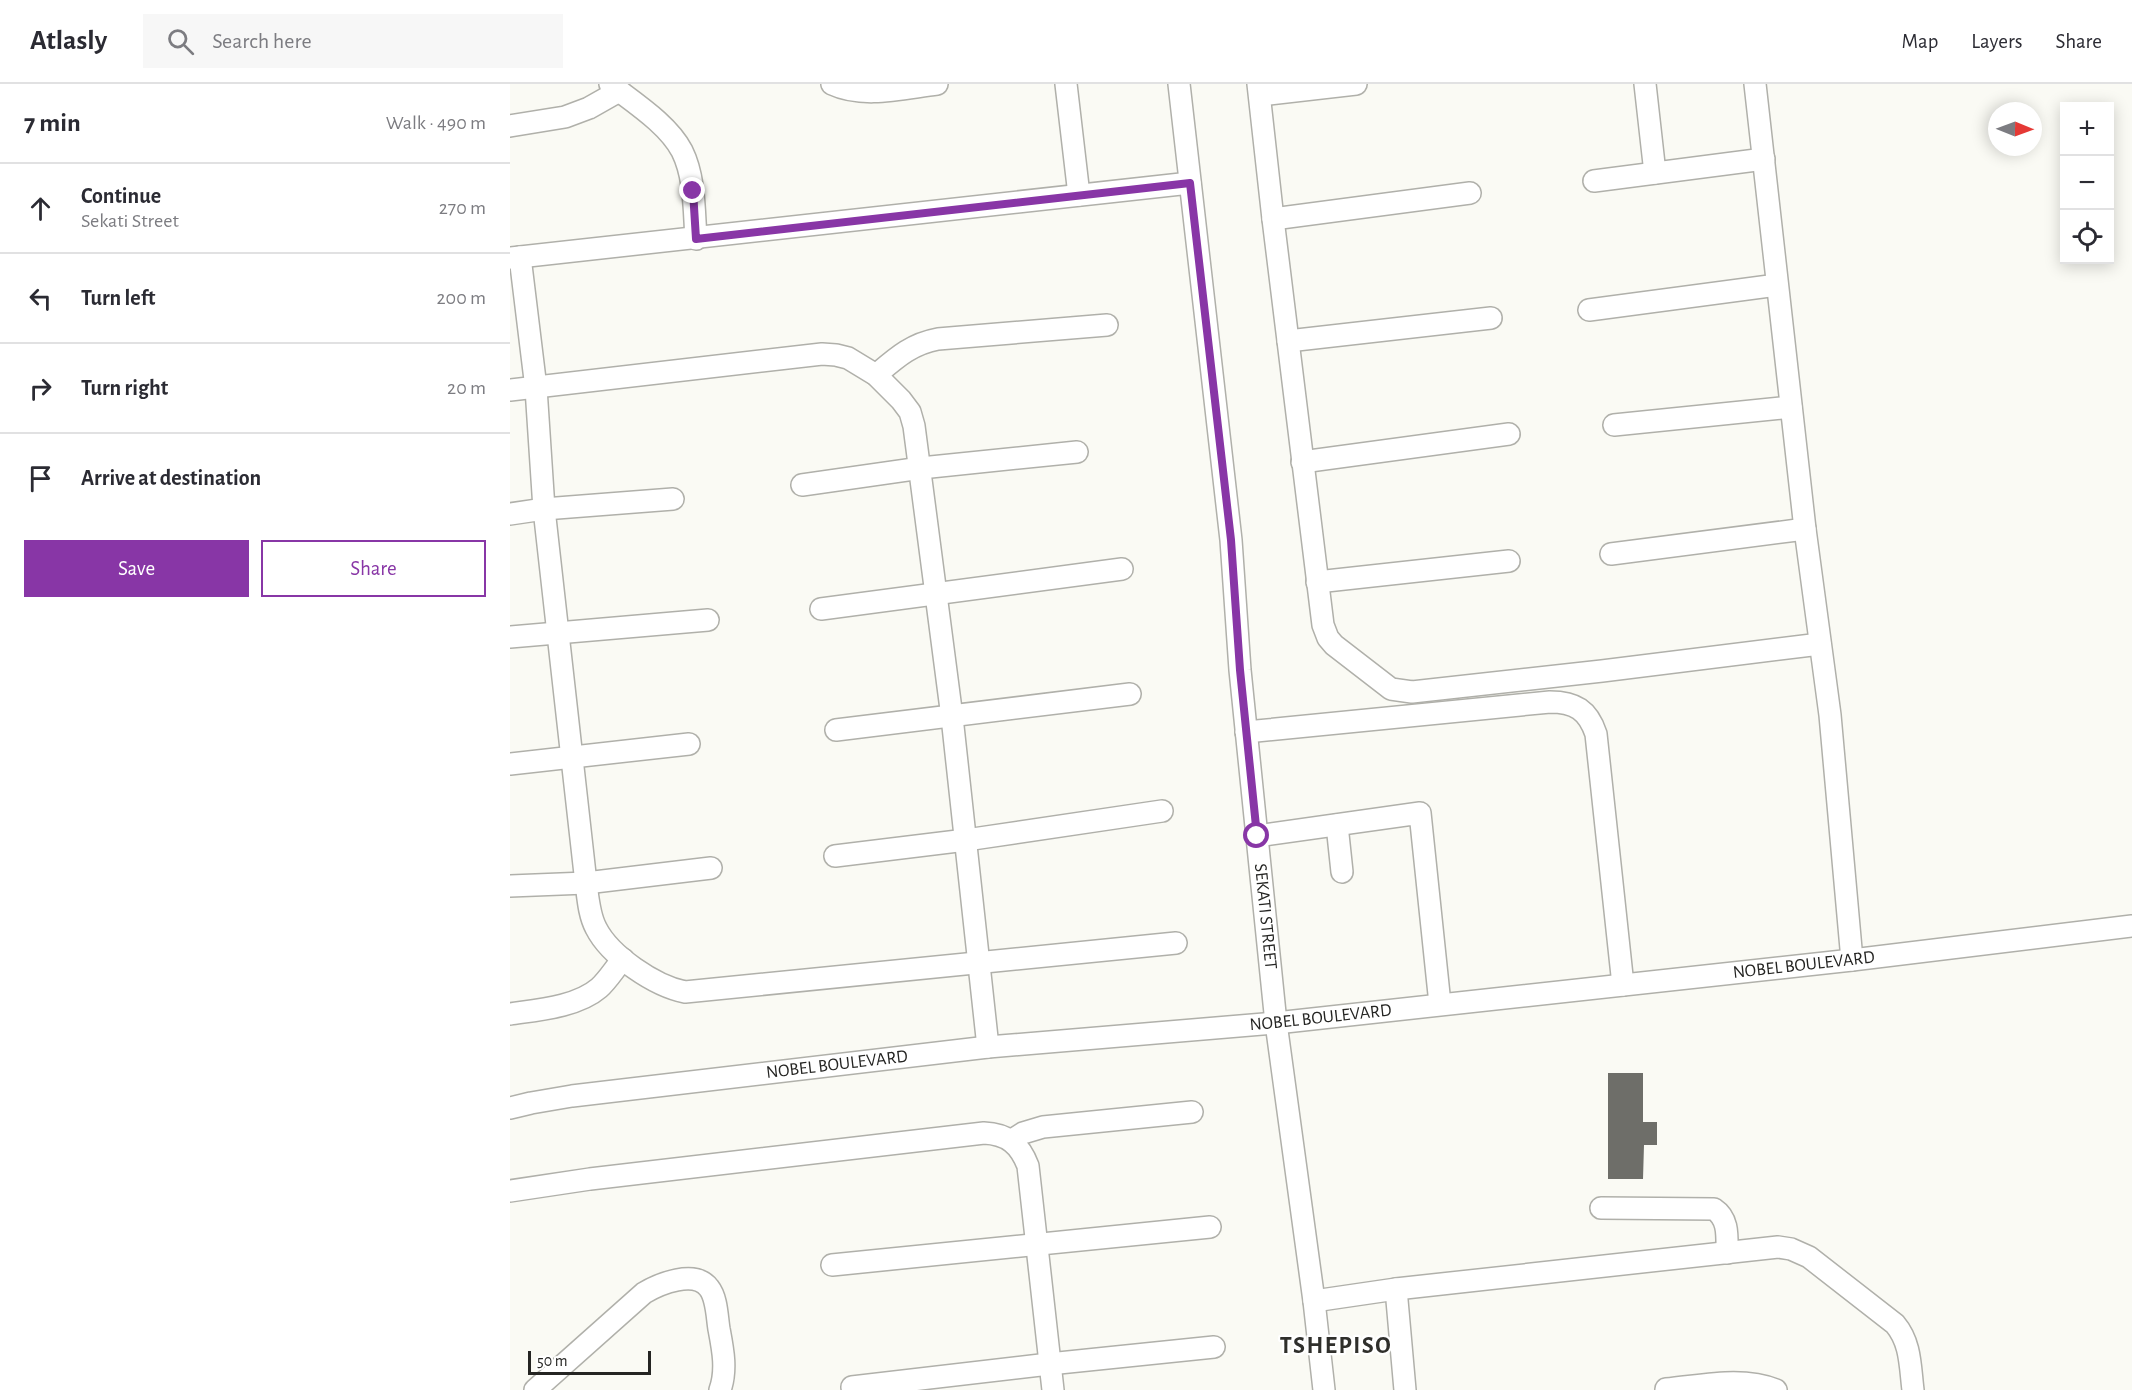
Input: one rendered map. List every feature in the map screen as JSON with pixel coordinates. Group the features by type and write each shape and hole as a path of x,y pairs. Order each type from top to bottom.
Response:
{"street":[{"path":"832,84 856,91 878,91 937,84"},
{"path":"1066,84 1079,195"},
{"name":"SEKATI STREET","path":"1179,84 1231,540 1246,732 1276,1023 1324,1390"},
{"path":"1356,84 1259,90 1317,582 1323,625 1328,639 1379,682 1391,689 1412,692 1602,672 1820,644"},
{"path":"1645,84 1655,173"},
{"path":"1755,84 1805,529 1830,715 1852,960"},
{"path":"510,126 565,117 589,108 614,88 665,129 682,150 693,191 696,239"},
{"path":"1594,181 1764,159"},
{"path":"1176,943 685,992 674,990 650,979 604,942 595,927 586,883 544,509 536,388 515,258 1190,183"},
{"path":"1273,219 1470,193"},
{"path":"1589,310 1777,285"},
{"path":"1288,341 1491,318"},
{"path":"876,375 902,352 923,341 1107,325"},
{"path":"510,390 836,354 848,358 876,375 910,412 915,426 921,468 952,717 988,1047"},
{"path":"1614,425 1791,407"},
{"path":"1302,462 1509,434"},
{"path":"802,485 921,468 1077,452"},
{"path":"510,514 544,509 673,500"},
{"path":"1611,554 1805,529"},
{"path":"1317,582 1509,561"},
{"path":"821,609 1122,569"},
{"path":"510,637 708,620"},
{"path":"836,730 1130,694"},
{"path":"1246,732 1550,702 1564,702 1584,712 1592,721 1596,734 1623,985"},
{"path":"510,764 689,744"},
{"path":"836,856 966,840 1162,811"},
{"path":"1257,836 1420,813 1440,1004"},
{"path":"1337,825 1342,872"},
{"path":"510,886 586,883 711,868"},
{"name":"NOBEL BOULEVARD","path":"510,1108 531,1102 572,1096 988,1047 1276,1023 1852,960 2132,926"},
{"path":"510,1014 557,1006 598,989 623,959"},
{"path":"1012,1140 1023,1132 1043,1127 1192,1112"},
{"path":"510,1191 590,1179 994,1133 1012,1140 1021,1149 1028,1166 1053,1390"},
{"path":"1601,1208 1714,1209 1724,1219 1728,1253"},
{"path":"832,1265 1210,1227"},
{"path":"1314,1301 1396,1288 1778,1247 1791,1249 1809,1257 1894,1324 1901,1332 1909,1354 1913,1390"},
{"path":"535,1390 644,1293 659,1284 673,1280 705,1284 713,1295 724,1366 720,1390"},
{"path":"1396,1288 1405,1390"},
{"path":"852,1387 1214,1347"},
{"path":"1666,1389 1738,1383 1765,1386 1776,1390"}],"building":[{"path":"1608,1073 1643,1073 1643,1122 1657,1122 1657,1145 1644,1145 1643,1179 1608,1179"}],"district":[{"name":"TSHEPISO","path":"1336,1346"}],"route":[{"path":"693,191 696,239 1190,183 1231,540 1240,670 1257,836"}]}
